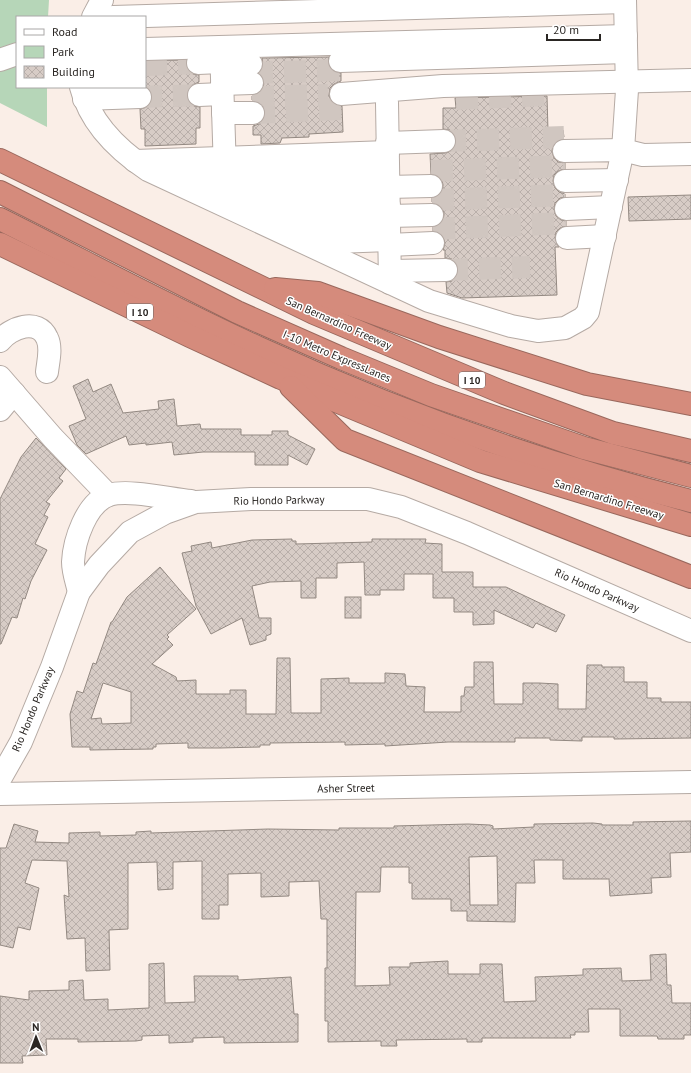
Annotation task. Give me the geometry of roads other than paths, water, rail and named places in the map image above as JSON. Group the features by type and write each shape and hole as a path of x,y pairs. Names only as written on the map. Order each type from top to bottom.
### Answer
{"highway":[{"name":"San Bernardino Freeway","path":"0,160 314,313 504,393 614,433 691,452"},
{"name":"I-10 Metro ExpressLanes","path":"0,192 236,312 431,396 584,448 691,476"},
{"path":"0,219 258,348 349,388 483,440 588,473 691,501"},
{"name":"San Bernardino Freeway","path":"0,244 190,336 281,378 480,461 691,525"},
{"path":"260,288 318,293 439,337 588,384 691,404"},
{"path":"281,378 346,440 691,578"}],"street":[{"path":"101,10 357,0"},
{"path":"101,10 626,43 691,80"},
{"path":"146,29 626,43"},
{"path":"146,36 626,43"},
{"path":"199,95 222,80 626,43"},
{"path":"341,83 626,43"},
{"path":"341,83 443,86 626,43"},
{"path":"547,95 626,43"},
{"path":"83,93 112,142 204,184 261,223 297,240 390,277 429,301 512,326 538,331 561,329 576,322 588,312 615,186 626,43"},
{"path":"146,49 222,80 252,86 222,80 198,63"},
{"path":"0,60 16,54"},
{"path":"204,184 222,80"},
{"path":"341,83 387,103 456,99"},
{"path":"83,93 140,97"},
{"path":"387,103 390,277"},
{"path":"565,188 615,186 643,155 691,154"},
{"path":"204,184 389,196 433,193"},
{"path":"204,184 389,196 433,193"},
{"path":"565,188 615,186"},
{"path":"565,188 615,186"},
{"path":"565,188 615,186"},
{"path":"261,223 389,196 433,193"},
{"path":"297,240 389,196 433,193"},
{"path":"390,277 446,270"},
{"path":"0,341 5,334 15,328 28,326 42,330 48,338 49,350 47,372"},
{"path":"0,410 7,385"},
{"path":"7,385 53,438 108,495"},
{"path":"79,592 73,563 79,529 91,508 108,495 129,493 196,502"},
{"name":"Rio Hondo Parkway","path":"0,779 21,742 52,667 79,592 99,565 130,532 165,513 196,502 250,499 368,499 401,507 467,533 691,631"},
{"name":"Asher Street","path":"0,794 691,782"}],"tunnel":[{"path":"146,65 198,63"},
{"path":"251,73 340,70"},
{"path":"140,97 199,95"},
{"path":"252,97 328,95"},
{"path":"456,99 547,95"},
{"path":"253,113 342,109"},
{"path":"444,141 564,137"},
{"path":"431,171 565,166"},
{"path":"432,200 565,195"},
{"path":"433,229 566,223"},
{"path":"446,270 530,267"}]}
